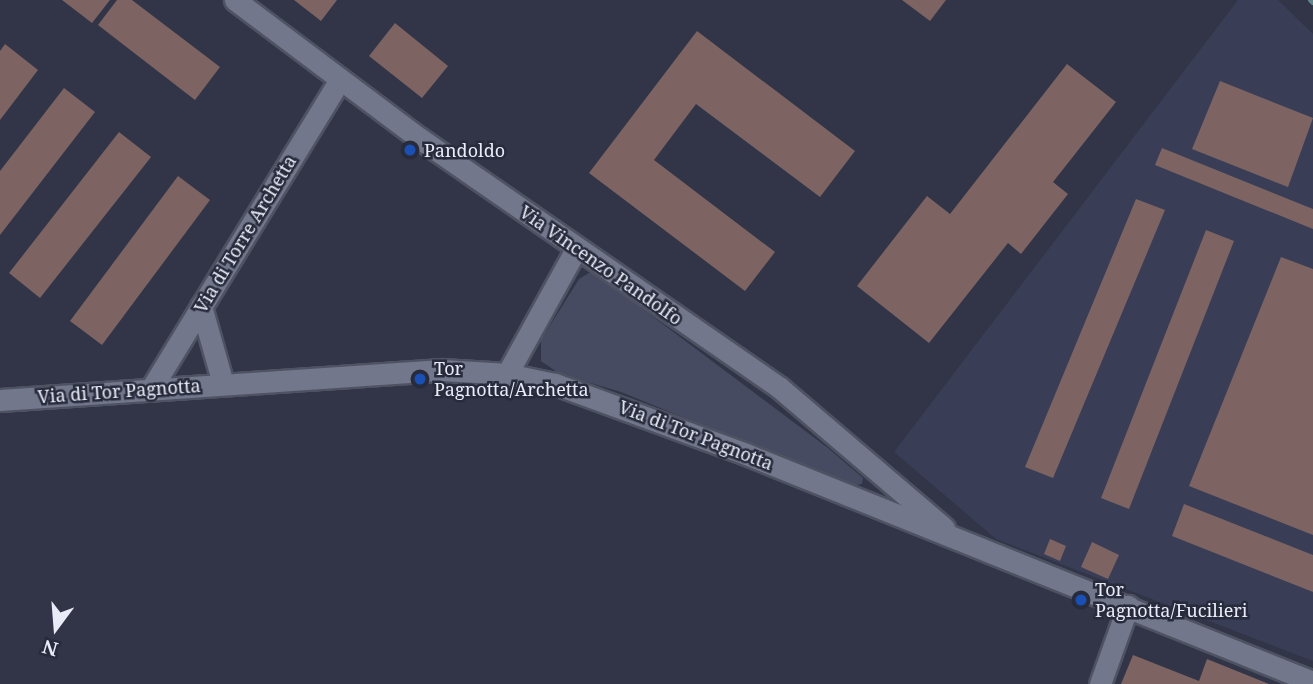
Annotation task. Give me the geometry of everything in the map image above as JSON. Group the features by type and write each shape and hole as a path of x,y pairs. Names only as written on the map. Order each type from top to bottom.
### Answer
{"street":[{"name":"Via Vincenzo Pandolfo","path":"235,0 576,249 780,388 959,541"},
{"name":"Via di Torre Archetta","path":"151,389 340,79"},
{"path":"507,374 576,249"},
{"path":"201,306 223,384"},
{"name":"Via di Tor Pagnotta","path":"0,400 442,370 507,374 620,405 1313,682"},
{"path":"1100,684 1128,606"}],"shaded area":[{"path":"1238,0 1278,0 1313,34 1313,661 996,539 894,452"},
{"path":"592,271 828,448 863,478 862,484 852,486 621,392 560,374 541,361 541,340 579,279"}],"building":[{"path":"62,0 110,0 92,23"},
{"path":"117,0 132,0 220,67 195,100 98,25"},
{"path":"294,0 337,0 321,21"},
{"path":"902,0 946,0 930,21"},
{"path":"395,23 448,66 422,98 369,56"},
{"path":"697,31 855,151 820,197 696,104 654,160 775,252 745,291 589,173"},
{"path":"5,44 38,70 0,120 0,51"},
{"path":"1067,64 1116,102 1053,182 1068,194 1021,254 1008,243 929,343 857,286 927,196 950,214"},
{"path":"1220,81 1313,118 1288,187 1192,149"},
{"path":"64,88 95,112 0,235 0,171"},
{"path":"119,132 151,157 40,298 9,273"},
{"path":"1162,148 1313,209 1313,229 1155,165"},
{"path":"178,176 210,200 102,345 70,321"},
{"path":"1136,199 1165,210 1053,478 1025,467"},
{"path":"1206,230 1234,241 1129,509 1101,498"},
{"path":"1281,257 1313,269 1313,535 1189,486"},
{"path":"1184,504 1313,555 1313,592 1172,536"},
{"path":"1050,539 1066,546 1060,561 1044,554"},
{"path":"1092,542 1119,555 1108,579 1081,567"},
{"path":"1133,655 1199,681 1207,659 1269,684 1121,684"}],"place":[{"name":"Pandoldo","path":"410,150"},
{"name":"Tor Pagnotta/Archetta","path":"420,379"},
{"name":"Tor Pagnotta/Fucilieri","path":"1081,600"}]}
